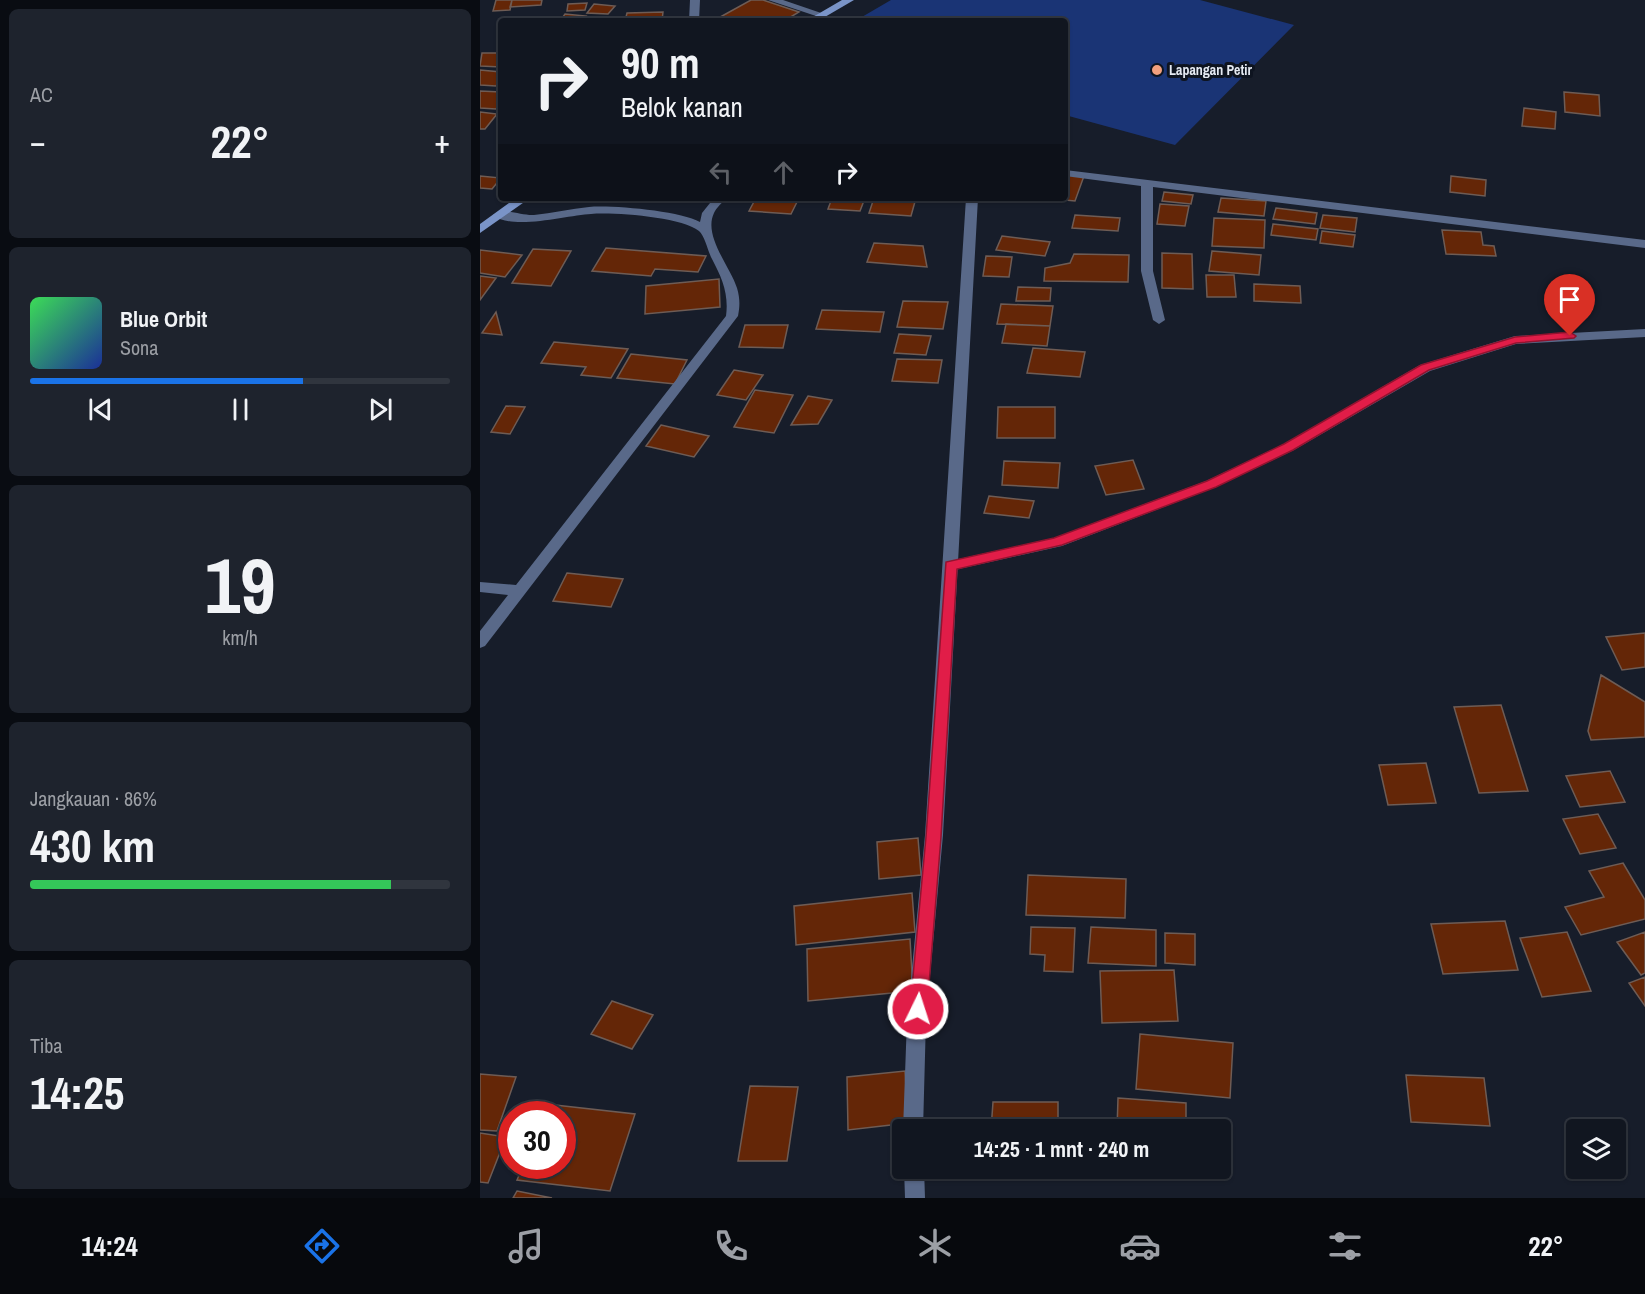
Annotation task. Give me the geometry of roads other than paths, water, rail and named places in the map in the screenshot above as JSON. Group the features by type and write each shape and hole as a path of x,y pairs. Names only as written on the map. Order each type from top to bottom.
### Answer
{"main road":[{"path":"816,18 849,0"},
{"path":"487,221 519,201"}],"street":[{"path":"694,18 695,0"},
{"path":"773,0 822,15"},
{"path":"1068,173 1645,244"},
{"path":"1147,183 1146,271 1159,320"},
{"path":"480,642 732,316 735,306 734,291 706,231 707,214 718,201"},
{"path":"913,1119 921,961 934,837 972,201"},
{"path":"487,221 531,219 592,210 658,215 689,221 706,231"},
{"path":"950,566 1057,542 1211,484 1289,447 1425,368 1515,340 1645,333"},
{"path":"480,587 520,591"},
{"path":"914,1179 915,1198"}],"place":[{"name":"Lapangan Petir","path":"1157,70"}]}
